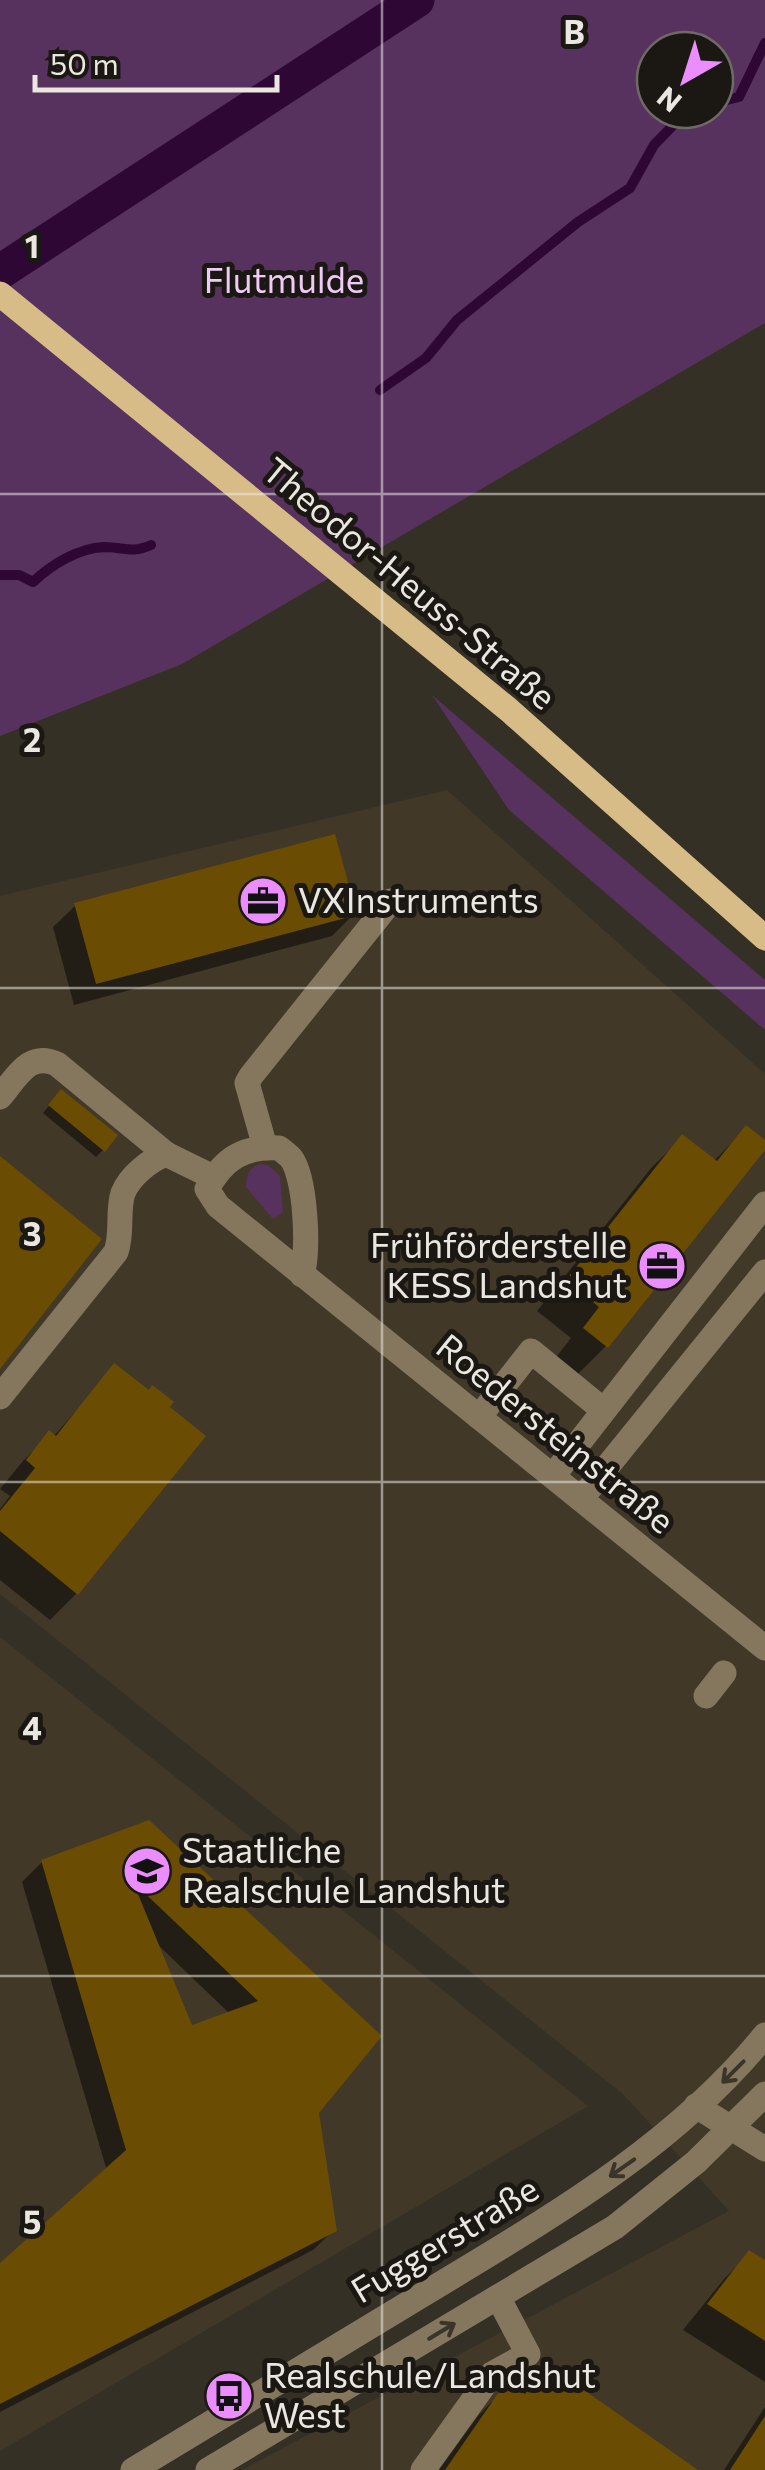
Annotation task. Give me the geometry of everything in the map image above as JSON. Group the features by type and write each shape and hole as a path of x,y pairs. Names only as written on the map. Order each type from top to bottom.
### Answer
{"main road":[{"name":"Theodor-Heuss-Straße","path":"0,294 510,710 765,938"}],"street":[{"path":"265,1147 247,1084 251,1076 391,902"},
{"path":"0,1097 30,1061 44,1058 57,1064 166,1154 214,1177 239,1152 278,1148 292,1159 300,1181 302,1274"},
{"path":"0,1397 116,1252 124,1192 150,1160 166,1154"},
{"name":"Roedersteinstraße","path":"214,1177 207,1189 218,1206 765,1648"},
{"path":"553,1476 765,1204"},
{"path":"581,1500 765,1272"},
{"path":"479,1417 531,1351 602,1409"},
{"path":"706,1696 724,1673"},
{"name":"Fuggerstraße","path":"134,2470 560,2212 665,2138 736,2071 765,2035"},
{"path":"208,2470 236,2463 498,2297 615,2228 696,2162 765,2094"},
{"path":"696,2106 765,2149"},
{"path":"423,2470 492,2374 528,2354 498,2297"},
{"path":"212,2423 236,2463"}],"shaded area":[{"path":"447,790 765,1074 765,2470 242,2470 729,2211 624,2095 0,1594 0,896"},
{"name":"Staatliche Realschule Landshut","path":"0,1637 588,2106 0,2451"}],"green space":[{"name":"Flutmulde","path":"0,0 765,0 765,323 182,664 0,736"},
{"path":"432,695 765,980 765,1030 509,810"},
{"path":"260,1164 268,1165 280,1176 283,1212 273,1219 246,1187 249,1172"}],"building":[{"path":"335,834 357,915 96,984 74,903"},
{"path":"61,1089 118,1135 105,1152 48,1105"},
{"path":"746,1125 765,1140 765,1150 608,1348 583,1328 599,1307 566,1280 682,1134 717,1161"},
{"path":"0,1156 102,1239 0,1369"},
{"path":"114,1363 149,1390 152,1385 164,1394 174,1402 170,1407 206,1436 78,1595 0,1531 0,1511 35,1468 26,1460 49,1430 56,1436"},
{"path":"149,1820 382,2036 319,2113 337,2231 0,2404 0,2263 126,2150 41,1860","holes":["133,1882 258,2001 192,2025"]},
{"path":"749,2250 765,2260 765,2341 707,2304"},
{"path":"547,2364 698,2470 445,2470 503,2386 509,2383 525,2394"},
{"path":"765,2416 765,2470 730,2470"}],"waterway":[{"name":"Flutmulde","path":"0,272 417,0"},
{"path":"735,98 739,97 765,43"},
{"path":"380,390 426,358 457,320 578,222 630,188 654,145 669,130"},
{"path":"0,575 19,575 33,582 84,550 132,550 151,545"}],"place":[{"name":"VXInstruments","path":"263,901"},
{"name":"Frühförderstelle KESS Landshut","path":"662,1266"},
{"name":"Staatliche Realschule Landshut","path":"147,1871"},
{"name":"Realschule/Landshut West","path":"229,2396"}]}
